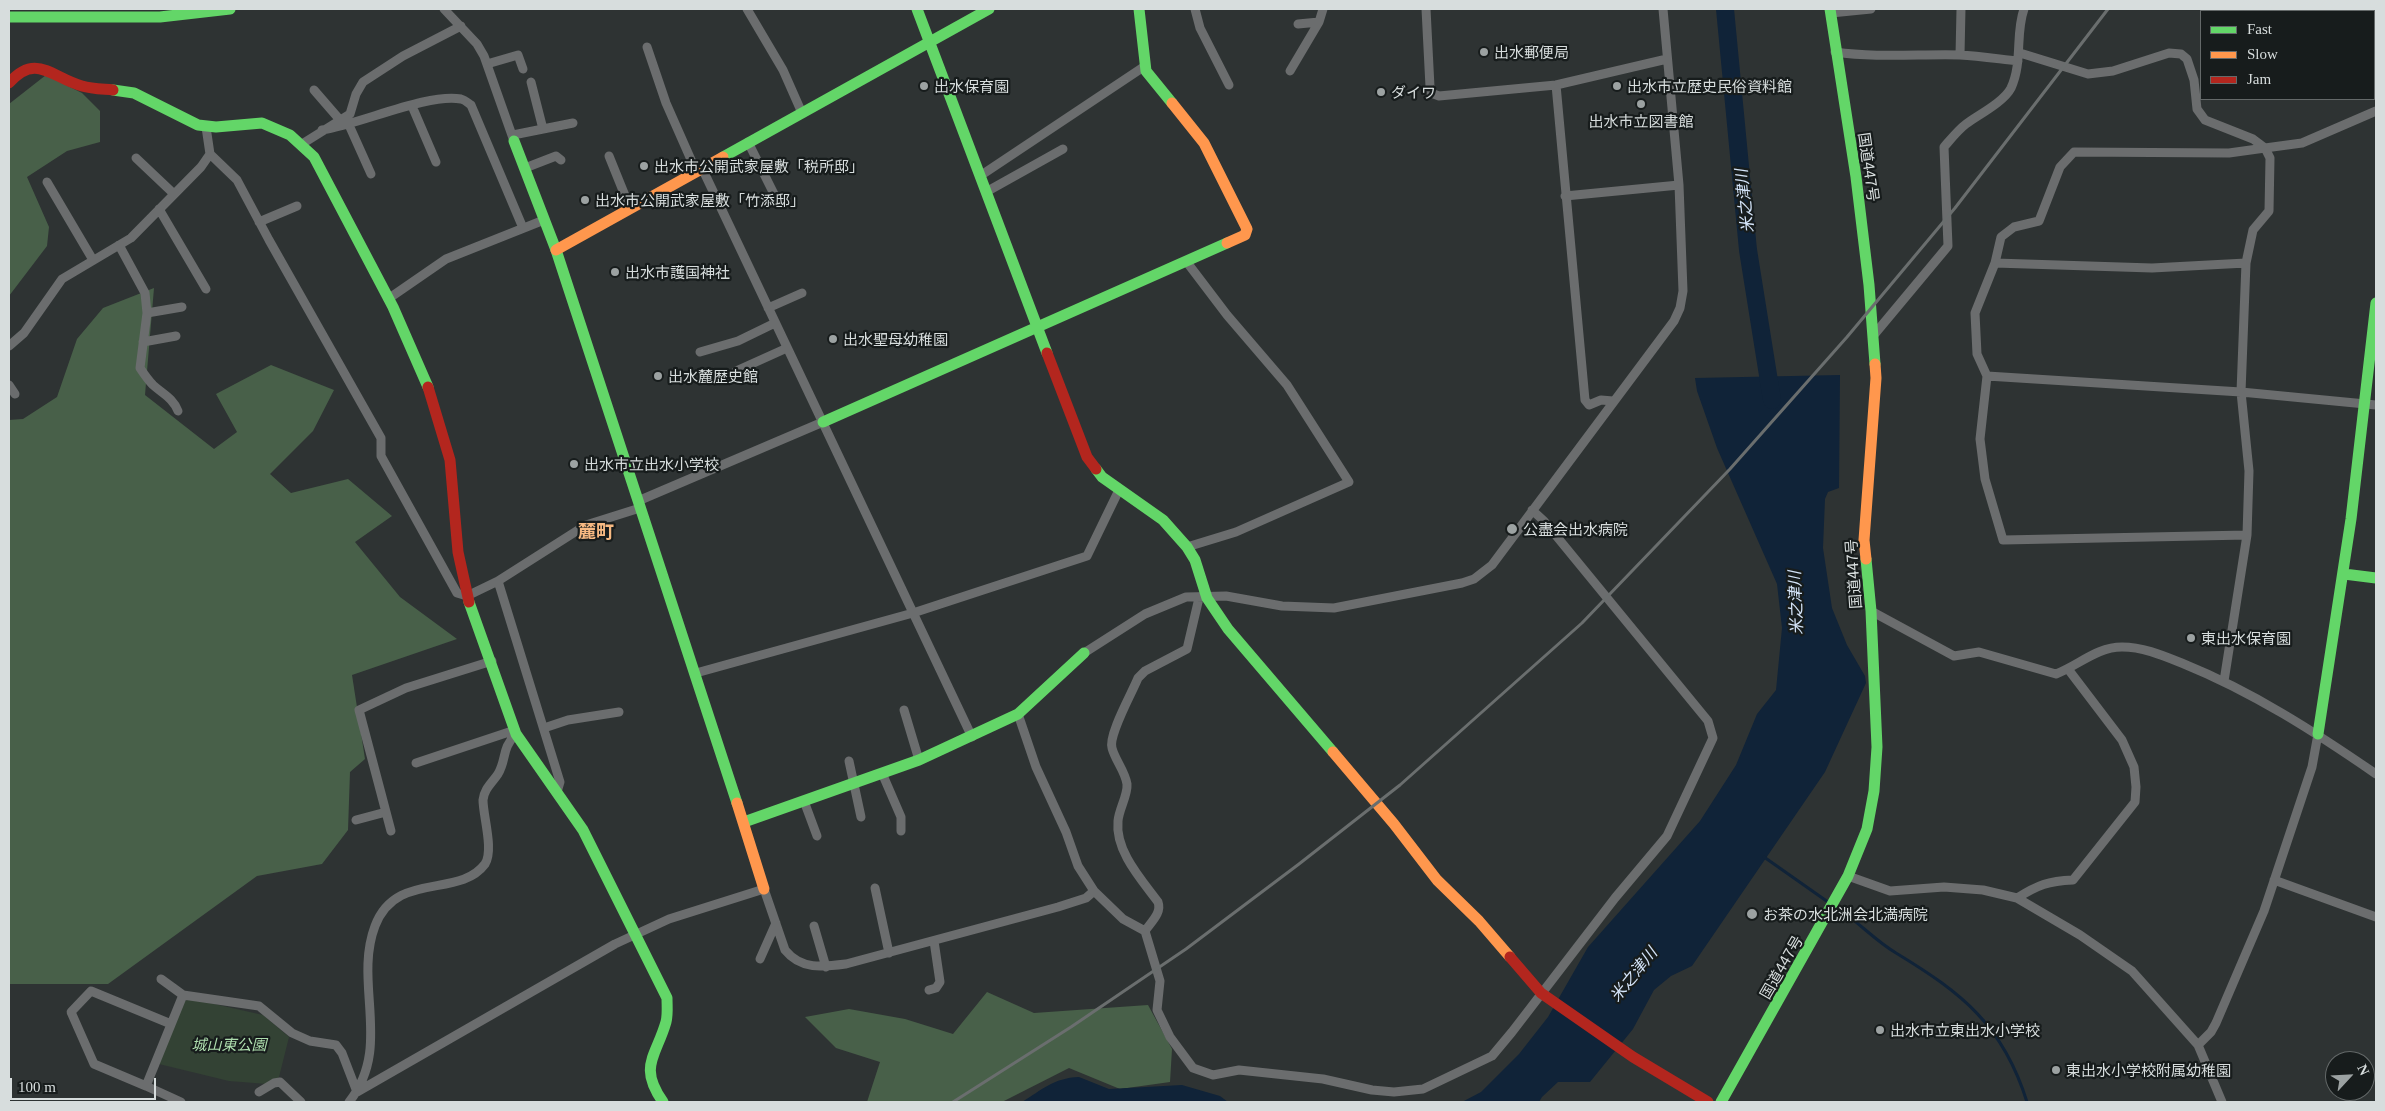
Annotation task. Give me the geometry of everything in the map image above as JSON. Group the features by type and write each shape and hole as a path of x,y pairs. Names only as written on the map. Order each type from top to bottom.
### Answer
{"main road":[{"path":"12,14 160,13 230,9"},
{"path":"917,9 928,43 1087,457 1102,477 1163,520 1187,547 1195,560 1203,598 1394,824 1438,880 1479,921 1541,994 1633,1057 1661,1072 1708,1102"},
{"path":"556,250 989,9"},
{"path":"822,422 1245,235 1248,229 1204,143 1146,71 1138,9"},
{"name":"国道447号","path":"1721,1102 1848,876 1867,829 1874,791 1877,747 1871,611 1864,540 1876,378 1856,178 1835,52 1831,11"},
{"path":"9,84 17,74 27,68 37,67 82,86 134,93 198,125 206,127 262,123 290,135 314,157 388,299 428,387 450,460 458,552 467,596 516,732 583,830 667,998 666,1021 649,1059 652,1080 663,1102"},
{"path":"514,138 556,250 696,674 764,889"},
{"path":"2318,734 2372,404 2376,303"},
{"path":"2344,574 2376,578"},
{"path":"744,822 919,760 972,737 1018,714 1084,653"}],"street":[{"path":"444,9 476,44 487,64 514,138 543,129 573,123"},
{"path":"747,9 782,70 802,113"},
{"path":"1195,9 1200,28 1229,85"},
{"path":"1290,71 1319,22 1323,9"},
{"path":"1426,9 1431,93 1438,96 1556,85 1667,59"},
{"path":"1084,653 1146,614 1186,597 1226,596 1282,606 1334,608 1462,583 1474,579 1492,565 1674,321 1680,308 1683,283 1678,186 1663,9"},
{"path":"1831,11 1870,9"},
{"path":"1960,55 1961,9"},
{"path":"1873,337 1948,246 1944,147 1965,125 1985,112 2010,89 2019,57 2019,23 2024,9"},
{"path":"1298,24 1319,22"},
{"path":"302,144 350,114 356,94 363,82 403,56 461,26"},
{"path":"647,47 666,103 775,322 972,737"},
{"path":"1835,52 1902,57 1960,55 2019,57 2088,74 2113,71 2169,53 2181,54 2187,59 2194,80 2197,109 2205,120 2253,139 2265,148 2270,158 2269,211 2253,230 2246,263 2241,392 2249,471 2247,535 2233,637 2224,681"},
{"path":"487,64 518,55 523,69"},
{"path":"980,176 1145,66"},
{"path":"531,82 543,129"},
{"path":"1556,85 1585,400 1589,405 1602,400 1613,401"},
{"path":"314,90 340,120"},
{"path":"322,130 349,125 433,100 463,99 471,105 523,228"},
{"path":"412,106 436,162"},
{"path":"2247,535 2003,540 1985,478 1980,439 1987,376 1977,354 1975,313 1995,263 2001,237 2014,227 2039,221 2060,167 2074,152 2230,152 2265,148 2302,143 2376,112"},
{"path":"349,125 371,174"},
{"path":"206,127 210,154 238,180 259,222 381,438 381,456 458,593 467,596 498,581 586,525 639,505 822,422"},
{"path":"748,142 775,196"},
{"path":"986,192 1063,149"},
{"path":"9,346 24,332 62,279 131,238 201,167 210,154"},
{"path":"525,168 556,156 560,160"},
{"path":"609,156 630,208"},
{"path":"136,158 174,194"},
{"path":"47,182 93,260"},
{"path":"1565,196 1678,186"},
{"path":"259,222 297,206"},
{"path":"159,209 206,289"},
{"path":"388,299 446,259 544,220"},
{"path":"118,245 145,293 147,313 140,368 152,384 166,394 175,404 178,411"},
{"path":"1186,261 1227,315 1287,386 1349,482 1236,532 1187,547"},
{"path":"1995,263 2152,268 2246,263"},
{"path":"768,308 802,293"},
{"path":"147,313 182,307"},
{"path":"700,352 738,341 775,322"},
{"path":"143,342 176,336"},
{"path":"736,370 787,348"},
{"path":"1987,376 2241,392 2372,404"},
{"path":"9,385 15,394"},
{"path":"696,674 913,613 1087,556 1119,490"},
{"path":"1018,714 1036,767 1066,832 1078,866 1094,891 1123,919 1145,931 1160,981 1156,1010 1164,1027 1193,1068 1213,1075 1240,1070 1323,1078 1372,1090 1394,1092 1423,1089 1492,1056 1667,836 1713,738 1708,721 1544,521 1532,510"},
{"path":"498,581 560,782 557,792"},
{"path":"1145,931 1160,907 1131,866 1121,842 1117,828 1118,818 1127,785 1110,741 1114,728 1138,678 1145,671 1187,649 1203,598"},
{"path":"1871,611 1954,656 1979,652 2056,674 2099,650 2122,647 2151,651 2224,681 2318,734 2376,774"},
{"path":"391,831 359,710 406,688 492,661"},
{"path":"2017,898 2039,884 2054,880 2073,880 2135,802 2134,767 2122,740 2068,669"},
{"path":"904,710 919,760"},
{"path":"544,728 568,720 619,712"},
{"path":"416,763 516,732"},
{"path":"349,1102 357,1092 365,1075 370,1044 372,1021 369,973 374,927 385,908 394,899 414,890 456,881 472,874 485,863 488,853 483,799 486,790 499,773 507,743 516,732"},
{"path":"2198,1045 2211,1032 2216,1023 2244,962 2312,767 2318,734"},
{"path":"849,761 861,817"},
{"path":"882,773 901,816 901,831"},
{"path":"804,801 817,836"},
{"path":"356,820 386,812"},
{"path":"1848,876 1890,891 1944,887 1983,890 2017,898 2080,935 2132,972 2198,1045 2222,1102"},
{"path":"2274,880 2376,917"},
{"path":"875,888 889,953"},
{"path":"357,1092 615,944 670,919 764,889 785,950 791,957 806,965 826,966 846,964 1058,907 1086,898 1094,891"},
{"path":"760,960 776,923"},
{"path":"814,926 826,966"},
{"path":"929,990 936,988 940,982 934,941"},
{"path":"161,979 183,995 259,1006 292,1033 310,1041 336,1045 342,1053 357,1092"},
{"path":"171,1024 91,992 71,1012 94,1064 182,1102"},
{"path":"146,1086 183,995"},
{"path":"258,1092 274,1083 280,1082 301,1102"}],"green space":[{"path":"46,75 82,93 100,111 100,142 67,151 27,177 49,227 47,246 9,296 9,104"},
{"path":"154,288 145,395 214,449 237,432 216,394 271,365 334,390 313,431 270,474 291,493 348,479 392,516 355,542 400,597 457,639 352,675 365,759 350,772 348,830 322,864 257,876 108,984 9,984 9,420 23,419 57,397 77,339 103,308"},
{"path":"987,992 1034,1013 1148,1005 1172,1049 1170,1082 1120,1089 1069,1068 1002,1102 867,1102 880,1062 836,1048 805,1017 849,1009 905,1019 953,1034"},
{"name":"城山東公園","path":"192,999 263,1015 289,1037 279,1077 267,1084 229,1081 159,1064 184,1001"}],"water":[{"path":"1840,375 1839,488 1828,492 1825,499 1823,548 1832,608 1847,645 1865,676 1866,683 1825,772 1692,966 1671,976 1654,990 1633,1029 1590,1082 1558,1082 1539,1102 1462,1102 1481,1092 1519,1054 1548,1017 1588,947 1700,821 1736,765 1757,714 1776,690 1782,628 1777,584 1717,448 1697,391 1695,378"},
{"path":"1079,1077 1109,1089 1182,1085 1220,1096 1228,1102 1022,1102 1055,1082"}],"waterway":[{"name":"米之津川","path":"1725,9 1748,250 1772,400"},
{"path":"1764,857 1828,902"},
{"path":"1835,907 1888,948 1941,982 1977,1014 2006,1052 2027,1102"}],"railway":[{"path":"953,1102 1071,1027 1186,949 1299,864 1400,785 1582,623 1730,469 1847,337 1955,208 2108,9"}],"traffic: fast":[{"path":"9,17 160,17 230,9"},
{"path":"917,9 1047,353"},
{"path":"723,157 989,9"},
{"path":"1139,9 1146,71 1172,103"},
{"path":"1830,9 1856,177 1869,285 1875,364"},
{"path":"113,90 134,93 198,125 216,127 262,123 290,135 314,157 393,307 428,387"},
{"path":"514,141 556,250 737,803"},
{"path":"823,422 1227,243"},
{"path":"2318,734 2351,519 2376,303"},
{"path":"1096,469 1102,477 1163,520 1187,547 1195,560 1207,598 1228,629 1333,752"},
{"path":"1721,1102 1848,876 1867,829 1874,791 1877,747 1871,611 1866,559"},
{"path":"2344,574 2376,578"},
{"path":"469,602 516,734 583,830 667,998 666,1022 654,1053 650,1070 656,1090 663,1102"},
{"path":"744,822 919,760 1018,714 1084,653"}],"traffic: slow":[{"path":"1172,103 1204,143 1247,229 1245,235 1227,243"},
{"path":"556,250 723,157"},
{"path":"1866,559 1864,540 1876,378 1875,364"},
{"path":"1333,752 1394,824 1437,880 1479,921 1510,957"},
{"path":"737,803 764,889"}],"traffic: jam":[{"path":"9,83 19,74 28,69 36,68 82,86 113,90"},
{"path":"1047,353 1087,457 1096,469"},
{"path":"428,387 450,460 458,552 469,602"},
{"path":"1510,957 1541,993 1633,1057 1708,1102"}],"place":[{"name":"出水郵便局","path":"1484,52"},
{"name":"出水保育園","path":"924,86"},
{"name":"出水市立歴史民俗資料館","path":"1617,86"},
{"name":"ダイワ","path":"1381,92"},
{"name":"出水市立図書館","path":"1641,104"},
{"name":"出水市公開武家屋敷「税所邸」","path":"644,166"},
{"name":"出水市公開武家屋敷「竹添邸」","path":"585,200"},
{"name":"出水市護国神社","path":"615,272"},
{"name":"出水聖母幼稚園","path":"833,339"},
{"name":"出水麓歴史館","path":"658,376"},
{"name":"出水市立出水小学校","path":"574,464"},
{"name":"公盡会出水病院","path":"1512,529"},
{"name":"東出水保育園","path":"2191,638"},
{"name":"お茶の水北洲会北満病院","path":"1752,914"},
{"name":"出水市立東出水小学校","path":"1880,1030"},
{"name":"東出水小学校附属幼稚園","path":"2056,1070"}],"district":[{"name":"麓町","path":"596,531"}]}
